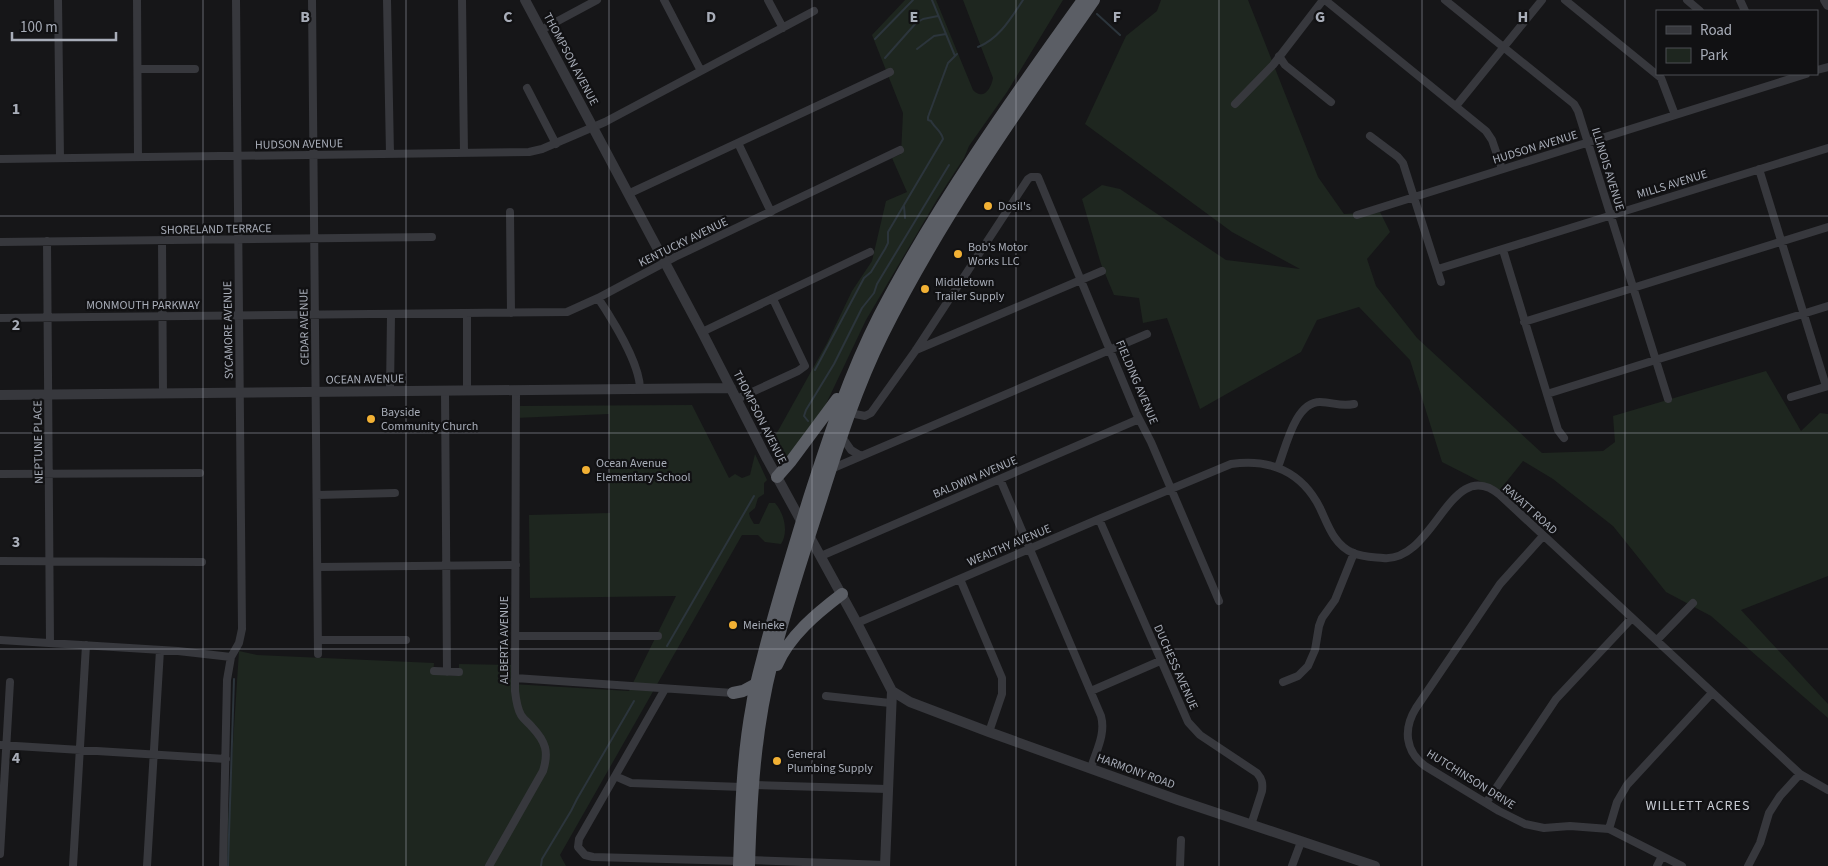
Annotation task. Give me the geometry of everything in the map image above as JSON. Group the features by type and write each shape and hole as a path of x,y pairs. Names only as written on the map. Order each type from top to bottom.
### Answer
{"highway":[{"path":"747,786 761,687 778,598 826,443 848,382 909,261 980,148 1083,0"},
{"path":"744,863 751,707 771,664 831,469 860,385 880,340 950,214 983,162 1094,0"},
{"path":"776,476 791,461 848,382"},
{"path":"734,693 761,687 790,643 826,606 842,594"},
{"path":"734,693 746,700 751,707"}],"street":[{"path":"58,0 60,158"},
{"path":"137,0 138,157"},
{"name":"SYCAMORE AVENUE","path":"223,866 227,680 231,657 239,643 242,629 236,0"},
{"name":"CEDAR AVENUE","path":"312,0 318,654"},
{"path":"387,0 390,154"},
{"path":"462,0 464,153"},
{"name":"THOMPSON AVENUE","path":"525,0 702,332 776,476 842,594 892,691"},
{"path":"541,30 597,0"},
{"path":"664,0 701,71"},
{"path":"768,0 783,28"},
{"path":"1235,104 1279,56 1324,0 1456,106 1489,135 1502,168"},
{"name":"ILLINOIS AVENUE","path":"1445,0 1574,104 1578,111 1668,399"},
{"path":"1456,106 1542,0"},
{"path":"1565,0 1656,74"},
{"path":"1686,0 1699,10"},
{"path":"1825,0 1828,5"},
{"name":"HUDSON AVENUE","path":"0,159 528,152 556,144 593,127 814,11"},
{"path":"1279,56 1285,65 1331,102"},
{"path":"138,69 195,69"},
{"path":"628,194 890,72"},
{"path":"1657,75 1661,78 1675,115"},
{"name":"HUDSON AVENUE","path":"1357,215 1803,75"},
{"path":"527,88 556,144"},
{"path":"1370,136 1403,163 1441,282"},
{"path":"738,143 771,212"},
{"name":"MILLS AVENUE","path":"1438,270 1828,148"},
{"name":"KENTUCKY AVENUE","path":"467,313 567,312 598,298 665,262 900,150"},
{"path":"1759,169 1827,386 1791,397"},
{"name":"FIELDING AVENUE","path":"916,350 1028,179 1038,177 1139,420 1171,488 1219,601"},
{"path":"510,212 511,313"},
{"path":"1524,322 1828,227"},
{"name":"SHORELAND TERRACE","path":"0,242 432,237"},
{"name":"NEPTUNE PLACE","path":"47,241 50,643"},
{"path":"162,241 163,394"},
{"path":"1503,250 1558,430 1564,438"},
{"path":"702,332 870,252"},
{"path":"850,414 865,416 871,413 916,350 1102,271"},
{"path":"598,298 606,309 639,372 640,389"},
{"path":"737,399 805,366 773,299"},
{"path":"1547,394 1828,306"},
{"path":"467,313 467,390"},
{"name":"MONMOUTH PARKWAY","path":"0,318 467,313"},
{"path":"390,314 390,391"},
{"path":"831,469 1147,334"},
{"name":"OCEAN AVENUE","path":"0,395 731,388"},
{"name":"ALBERTA AVENUE","path":"489,866 543,771 547,758 542,740 522,717 517,707 515,678 516,390"},
{"path":"445,391 447,672"},
{"path":"1171,488 1231,464 1249,462 1278,466 1297,418 1308,405 1320,402 1340,406 1354,404"},
{"name":"BALDWIN AVENUE","path":"821,556 1139,420"},
{"path":"842,436 851,450 861,456"},
{"name":"RAVATT ROAD","path":"1278,466 1306,488 1319,505 1333,536 1339,543 1354,553 1387,558 1408,552 1419,543 1455,496 1466,489 1473,487 1488,488 1495,491 1800,774 1828,790"},
{"path":"0,474 200,473"},
{"path":"1000,479 1102,716 1103,728 1091,768"},
{"name":"WEALTHY AVENUE","path":"857,623 1171,488"},
{"path":"317,495 395,494"},
{"name":"DUCHESS AVENUE","path":"1099,518 1185,717 1200,735 1261,777 1262,791 1251,825"},
{"name":"HUTCHINSON DRIVE","path":"1543,536 1500,584 1416,708 1408,724 1408,743 1420,763 1516,820 1535,826 1609,829 1682,866"},
{"path":"1283,682 1298,676 1308,666 1315,650 1317,633 1322,618 1335,600 1354,553"},
{"path":"0,561 202,562"},
{"path":"318,568 516,565"},
{"path":"960,579 1002,678 1002,694 989,732"},
{"path":"1657,640 1693,603"},
{"path":"1486,803 1556,699 1632,618"},
{"path":"516,636 658,636"},
{"path":"0,640 160,650 231,657"},
{"path":"318,640 406,640"},
{"path":"73,866 86,645"},
{"path":"147,866 160,650"},
{"path":"1091,691 1160,661"},
{"path":"434,671 459,672"},
{"path":"515,678 734,693"},
{"path":"0,854 3,745 10,682"},
{"path":"665,689 579,839 578,848 582,853 593,857 744,863 885,865 890,703 892,691"},
{"name":"HARMONY ROAD","path":"892,691 910,702 989,732 1251,825 1375,866"},
{"path":"1609,829 1617,802 1627,786 1712,693"},
{"path":"826,696 890,703"},
{"path":"3,745 226,759"},
{"path":"1748,866 1760,843 1769,813 1780,796 1800,774"},
{"path":"616,776 630,783 887,789"},
{"path":"1180,866 1181,840"},
{"path":"1292,866 1301,842"},
{"path":"1657,866 1662,856"}],"green space":[{"path":"905,0 936,0 973,90 983,94 988,90 993,78 963,0 1063,0 1007,92 969,146 964,158 938,198 866,320 825,406 786,459 781,460 769,447 827,343 852,291 872,261 886,201 907,192 892,158 901,154 903,113 872,35"},
{"path":"1161,0 1248,0 1318,177 1344,214 1380,212 1390,232 1367,259 1376,286 1417,338 1542,453 1603,451 1615,442 1613,416 1766,371 1801,431 1820,413 1828,414 1828,576 1741,610 1828,704 1828,718 1711,616 1666,592 1613,526 1553,479 1523,461 1499,491 1442,462 1410,360 1359,307 1317,320 1301,352 1200,409 1167,318 1143,323 1139,298 1114,295 1101,264 1082,199 1102,185 1120,189 1226,260 1300,269 1232,232 1085,124 1126,36 1157,11"},
{"path":"692,405 729,478 735,474 742,478 750,475 755,454 767,480 764,483 764,494 758,498 755,508 749,513 750,517 754,524 759,524 769,503 775,503 781,512 785,534 781,544 765,542 758,535 742,535 560,855 566,866 225,866 239,651 257,655 434,663 433,674 459,676 459,664 511,665 512,684 629,691 676,596 530,598 529,515 610,513 609,414 515,418 515,406"}],"waterway":[{"path":"875,39 913,0"},
{"path":"932,0 955,56"},
{"path":"978,47 998,33 1009,21 1023,0"},
{"path":"1097,14 1120,35"},
{"path":"885,58 916,23 923,19 938,16"},
{"path":"917,49 934,36 946,34"},
{"path":"815,370 864,278 871,272 885,249 888,243 888,232 943,139 940,132 928,120 928,117 948,63 957,54"},
{"path":"808,421 804,416 806,410 834,364 862,308 874,293 877,284 949,165"},
{"path":"904,206 905,218"},
{"path":"667,646 754,496"},
{"path":"228,866 234,679"},
{"path":"541,866 542,859 634,701"}],"place":[{"name":"Dosil's","path":"988,206"},
{"name":"Bob's Motor Works LLC","path":"958,254"},
{"name":"Middletown Trailer Supply","path":"925,289"},
{"name":"Bayside Community Church","path":"371,419"},
{"name":"Ocean Avenue Elementary School","path":"586,470"},
{"name":"Meineke","path":"733,625"},
{"name":"General Plumbing Supply","path":"777,761"}],"district":[{"name":"WILLETT ACRES","path":"1698,805"}]}
